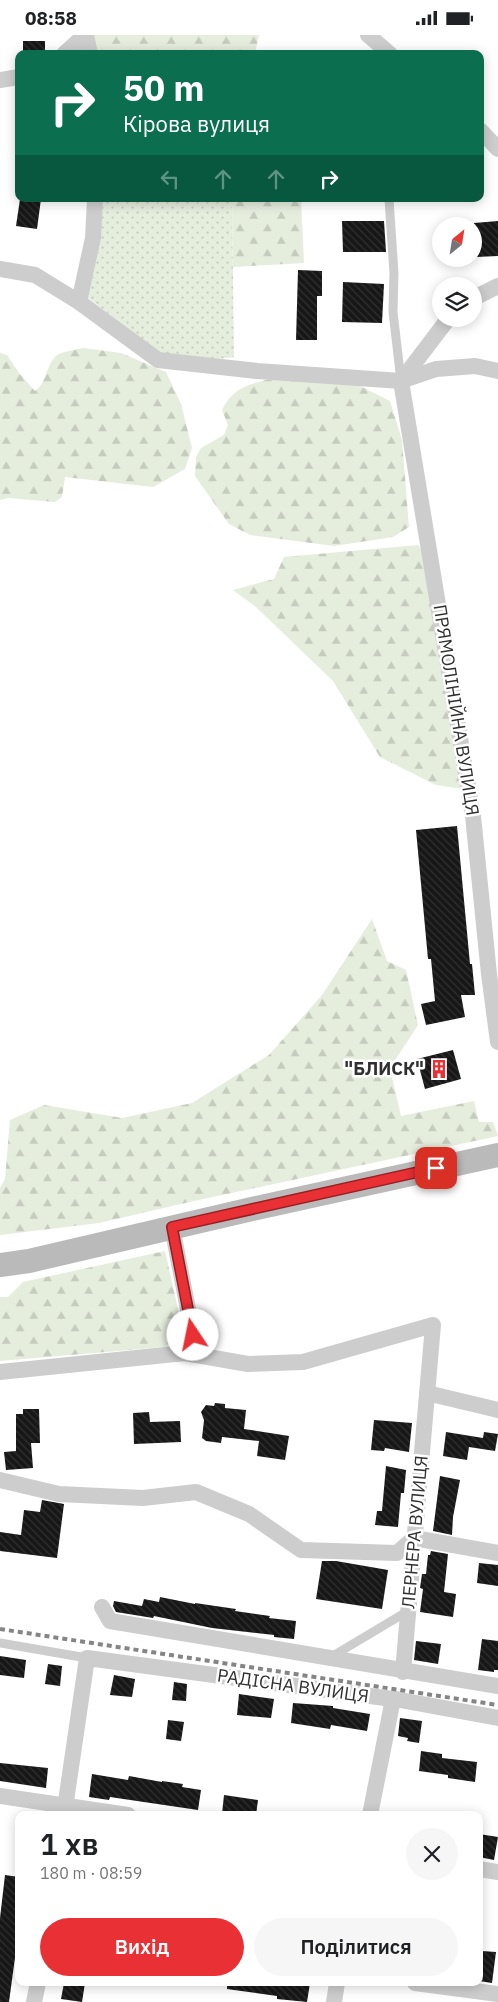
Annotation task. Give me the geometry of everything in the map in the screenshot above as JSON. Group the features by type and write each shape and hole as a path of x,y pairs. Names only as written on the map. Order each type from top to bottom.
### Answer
{"main road":[{"path":"0,1265 29,1261 172,1227 498,1155"}],"street":[{"path":"69,50 86,35 89,50"},
{"path":"368,35 385,50"},
{"path":"0,80 15,78"},
{"path":"484,134 498,149"},
{"path":"80,302 93,239 94,202"},
{"path":"0,269 35,275 80,302 158,360 257,371 401,381 436,369 475,366 498,371"},
{"path":"482,294 498,286"},
{"path":"401,381 442,327"},
{"name":"ПРЯМОЛІНІЙНА ВУЛИЦЯ","path":"401,381 473,815 493,973 498,1042"},
{"path":"0,1372 185,1353 193,1335 172,1227"},
{"name":"ЛЕРНЕРА ВУЛИЦЯ","path":"185,1353 248,1364 303,1362 433,1325 403,1672"},
{"path":"427,1393 498,1410"},
{"path":"0,1480 59,1494 143,1498 196,1492 249,1514 301,1550 397,1553 414,1538 498,1553"},
{"name":"РАДІСНА ВУЛИЦЯ","path":"102,1607 110,1621 498,1687"},
{"path":"65,1810 88,1658"},
{"name":"РАДІСНА ВУЛИЦЯ","path":"88,1658 397,1699 498,1718"},
{"path":"371,1811 397,1699"},
{"path":"0,1796 78,1811"},
{"path":"483,1870 498,1872"},
{"path":"34,2002 37,1986"},
{"path":"334,2002 337,1986"},
{"path":"438,1986 498,1994"}],"lane":[{"path":"389,202 394,273 393,312 401,381"},
{"path":"328,1659 408,1611"},
{"path":"0,1643 88,1658"}],"green space":[{"path":"93,35 259,35 256,50 96,50"},
{"path":"100,202 232,202 234,357 218,359 161,353 88,298 101,239"},
{"path":"232,202 301,202 304,263 233,267"},
{"path":"83,348 121,353 166,372 181,404 192,448 185,469 153,487 65,477 62,497 55,502 8,498 0,500 0,353 7,355 19,373 35,391 42,383 55,357 62,353"},
{"path":"275,378 346,379 390,401 402,440 409,527 393,537 334,546 250,535 229,524 195,476 196,457 201,448 224,435 228,425 222,410 237,391 250,384"},
{"path":"418,545 425,555 464,789 436,785 380,757 333,681 256,607 233,590 274,579 284,557"},
{"path":"372,919 387,961 406,970 418,1025 390,1068 401,1116 474,1101 479,1122 493,1122 498,1136 99,1223 0,1235 0,1188 5,1179 10,1120 44,1105 122,1118 192,1103 269,1055 322,995"},
{"path":"165,1251 184,1336 165,1347 0,1361 0,1297 8,1297 23,1282"}],"building":[{"path":"23,41 45,41 45,50 23,50"},
{"path":"20,202 41,202 37,229 16,226"},
{"path":"342,221 384,221 386,252 343,252"},
{"path":"498,221 498,256 482,257 482,222"},
{"path":"298,270 322,271 322,296 317,296 317,340 296,340"},
{"path":"343,282 384,284 382,323 342,322"},
{"path":"457,826 470,964 472,964 475,995 461,995 465,1017 426,1025 421,1004 435,1001 431,959 428,959 416,830"},
{"name":"\"БЛИСК\"","path":"453,1050 461,1079 425,1089 417,1059"},
{"path":"215,1403 225,1404 225,1408 246,1410 244,1429 289,1436 285,1460 257,1456 259,1441 222,1437 221,1443 206,1441 202,1438 204,1420 201,1412 206,1405 214,1406"},
{"path":"23,1409 39,1409 40,1443 31,1443 33,1468 6,1470 4,1452 16,1451 16,1414 23,1414"},
{"path":"149,1412 150,1422 180,1421 181,1442 134,1444 133,1413"},
{"path":"374,1420 412,1423 409,1452 385,1448 384,1451 371,1450"},
{"path":"446,1432 483,1438 484,1432 498,1434 495,1451 469,1447 467,1460 443,1456"},
{"path":"386,1466 406,1470 404,1493 401,1493 398,1527 375,1525 377,1511 382,1511"},
{"path":"440,1476 460,1480 453,1517 452,1535 433,1531"},
{"path":"42,1500 64,1504 57,1558 0,1551 0,1532 21,1535 24,1510 40,1512"},
{"path":"431,1551 448,1554 444,1592 456,1594 453,1617 420,1612 423,1589 420,1588 422,1574 426,1574 428,1555 430,1555"},
{"path":"322,1561 336,1561 388,1570 382,1609 316,1599"},
{"path":"479,1563 498,1565 498,1586 477,1583"},
{"path":"160,1597 236,1609 235,1611 270,1616 269,1618 296,1621 294,1639 212,1628 154,1616 153,1618 116,1612 113,1606 114,1601 142,1606 144,1599 159,1602"},
{"path":"482,1639 498,1641 498,1670 494,1670 494,1672 478,1670"},
{"path":"416,1641 441,1644 438,1664 414,1660"},
{"path":"0,1656 26,1660 24,1678 0,1675"},
{"path":"48,1664 62,1666 60,1686 45,1684"},
{"path":"114,1675 135,1679 132,1697 110,1695"},
{"path":"174,1682 187,1684 186,1701 172,1700"},
{"path":"239,1694 274,1699 271,1718 237,1715"},
{"path":"293,1703 333,1706 333,1708 370,1714 367,1731 331,1725 330,1729 291,1723"},
{"path":"400,1718 422,1721 419,1743 407,1741 408,1738 398,1736"},
{"path":"168,1720 184,1722 181,1741 166,1739"},
{"path":"421,1751 442,1754 442,1758 477,1762 475,1782 448,1778 448,1775 419,1771"},
{"path":"0,1763 48,1768 46,1788 0,1781"},
{"path":"92,1774 128,1780 129,1776 183,1784 182,1787 201,1790 198,1810 110,1797 109,1800 89,1797"},
{"path":"224,1795 258,1800 257,1811 222,1811"},
{"path":"483,1835 498,1837 494,1860 483,1858"},
{"path":"5,1875 15,1876 15,1958 9,2002 0,2002 0,1918"},
{"path":"483,1951 496,1952 492,1983 483,1982"},
{"path":"63,1986 85,1986 82,2002 61,1999"},
{"path":"227,1986 310,1986 307,2002 277,1999 277,1996 227,1989"}],"railway":[{"path":"0,1629 498,1705"}],"place":[{"name":"\"БЛИСК\"","path":"439,1069"}],"route":[{"path":"193,1335 172,1227 436,1168"}]}
